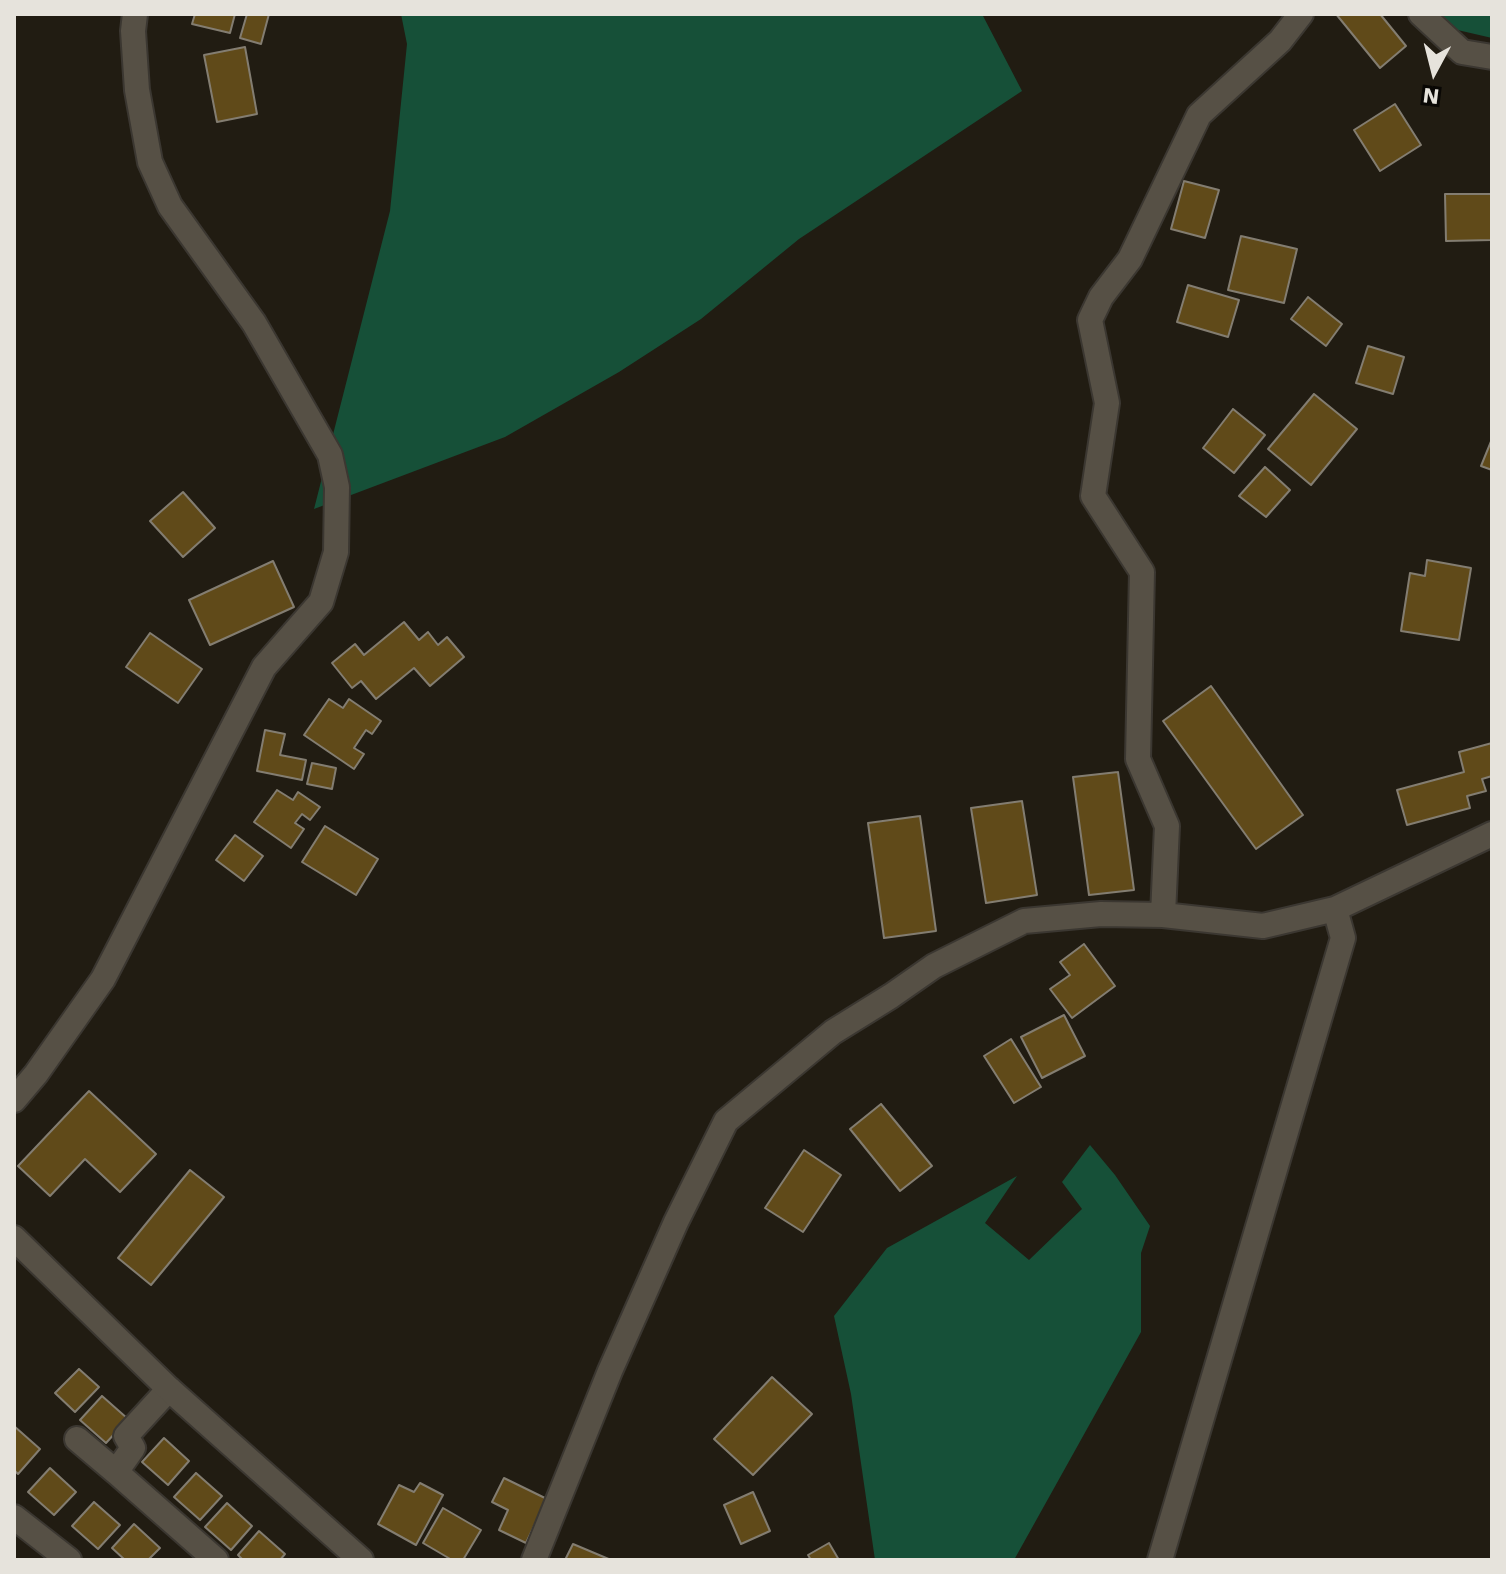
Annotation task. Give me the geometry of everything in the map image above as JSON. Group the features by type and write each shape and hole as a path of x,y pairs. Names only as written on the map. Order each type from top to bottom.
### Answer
{"street":[{"path":"14,1100 103,979 264,667 321,602 336,552 337,487 330,455 254,323 170,206 150,162 137,90 133,31 135,14"},
{"path":"1163,915 1167,826 1138,759 1142,572 1093,496 1107,403 1090,320 1101,297 1130,259 1199,115 1280,41 1301,14"},
{"path":"1421,14 1462,52 1492,57"},
{"path":"534,1560 610,1371 676,1222 726,1121 833,1032 934,966 1024,921 1101,914 1163,915 1263,926 1335,909 1492,834"},
{"path":"1160,1560 1343,938 1335,909"},
{"path":"14,1238 169,1389 360,1559"},
{"path":"116,1472 133,1448 126,1436 169,1389"},
{"path":"77,1439 216,1560"},
{"path":"14,1517 69,1560"}],"green space":[{"path":"401,14 982,14 1022,91 799,239 701,319 619,372 505,437 314,509 390,211 407,44"},
{"path":"1432,14 1492,14 1492,38 1449,28"},
{"path":"1090,1145 1150,1226 1141,1253 1141,1332 1014,1560 875,1560 851,1394 834,1316 887,1248 1017,1176 985,1223 1029,1260 1082,1209 1062,1182"}],"building":[{"path":"195,14 235,14 230,33 192,24"},
{"path":"247,14 269,14 261,44 240,38"},
{"path":"1336,14 1380,14 1406,46 1380,68"},
{"path":"245,47 257,114 217,122 204,55"},
{"path":"1395,104 1421,145 1380,171 1354,130"},
{"path":"1184,181 1219,190 1205,238 1171,229"},
{"path":"1445,194 1492,194 1492,240 1446,241"},
{"path":"1241,236 1297,249 1284,303 1228,290"},
{"path":"1188,285 1239,300 1228,337 1177,322"},
{"path":"1308,297 1342,324 1326,346 1291,319"},
{"path":"1368,346 1404,357 1393,394 1356,383"},
{"path":"1314,394 1357,429 1311,485 1268,449"},
{"path":"1233,409 1265,435 1234,473 1203,448"},
{"path":"1492,439 1492,470 1481,466"},
{"path":"1265,467 1290,490 1266,517 1239,496"},
{"path":"183,492 215,528 183,557 150,521"},
{"path":"1427,560 1471,568 1459,640 1401,631 1410,573 1425,576"},
{"path":"273,561 294,607 210,645 189,600"},
{"path":"404,622 419,640 428,632 438,645 447,637 464,657 430,686 414,668 376,699 361,681 352,688 332,663 355,644 364,655"},
{"path":"150,633 202,669 178,703 126,667"},
{"path":"1211,686 1303,815 1256,849 1163,721"},
{"path":"329,699 343,708 349,699 381,721 372,734 366,730 354,748 364,754 354,769 304,735"},
{"path":"265,730 285,734 280,755 306,760 302,780 257,771"},
{"path":"1492,743 1492,776 1482,779 1486,791 1467,796 1470,808 1407,825 1397,790 1464,772 1459,752"},
{"path":"312,763 336,768 332,789 307,784"},
{"path":"1118,772 1134,890 1089,895 1073,777"},
{"path":"277,790 293,800 298,792 320,807 310,820 302,814 295,823 304,829 291,848 254,822"},
{"path":"1022,801 1037,895 986,903 971,808"},
{"path":"920,816 936,931 884,938 868,823"},
{"path":"325,826 378,859 356,895 302,862"},
{"path":"235,835 263,856 244,881 216,860"},
{"path":"1084,944 1115,986 1072,1018 1050,989 1070,975 1060,962"},
{"path":"1064,1015 1085,1056 1042,1078 1021,1037"},
{"path":"1011,1039 1041,1087 1014,1103 984,1056"},
{"path":"89,1091 156,1154 120,1192 85,1159 50,1196 18,1166"},
{"path":"881,1104 932,1166 900,1191 850,1129"},
{"path":"804,1150 841,1175 803,1232 765,1208"},
{"path":"190,1170 224,1197 151,1285 118,1258"},
{"path":"79,1369 99,1387 75,1412 55,1393"},
{"path":"772,1377 812,1414 753,1475 714,1439"},
{"path":"102,1396 128,1419 106,1443 80,1420"},
{"path":"14,1426 40,1449 18,1474 14,1470"},
{"path":"164,1438 189,1461 168,1485 142,1462"},
{"path":"50,1468 76,1492 54,1515 28,1492"},
{"path":"196,1473 222,1496 200,1520 174,1497"},
{"path":"504,1478 547,1499 526,1543 499,1530 508,1510 492,1502"},
{"path":"420,1483 443,1495 416,1545 378,1524 399,1485 414,1492"},
{"path":"753,1492 770,1531 741,1544 724,1505"},
{"path":"94,1502 120,1525 98,1549 72,1526"},
{"path":"227,1503 252,1526 231,1550 205,1527"},
{"path":"443,1508 481,1530 463,1560 452,1560 423,1543"},
{"path":"134,1524 160,1548 148,1560 125,1560 112,1548"},
{"path":"259,1531 285,1554 280,1560 243,1560 238,1555"},
{"path":"829,1543 839,1560 811,1560 808,1555"},
{"path":"573,1544 611,1560 565,1560"}]}
